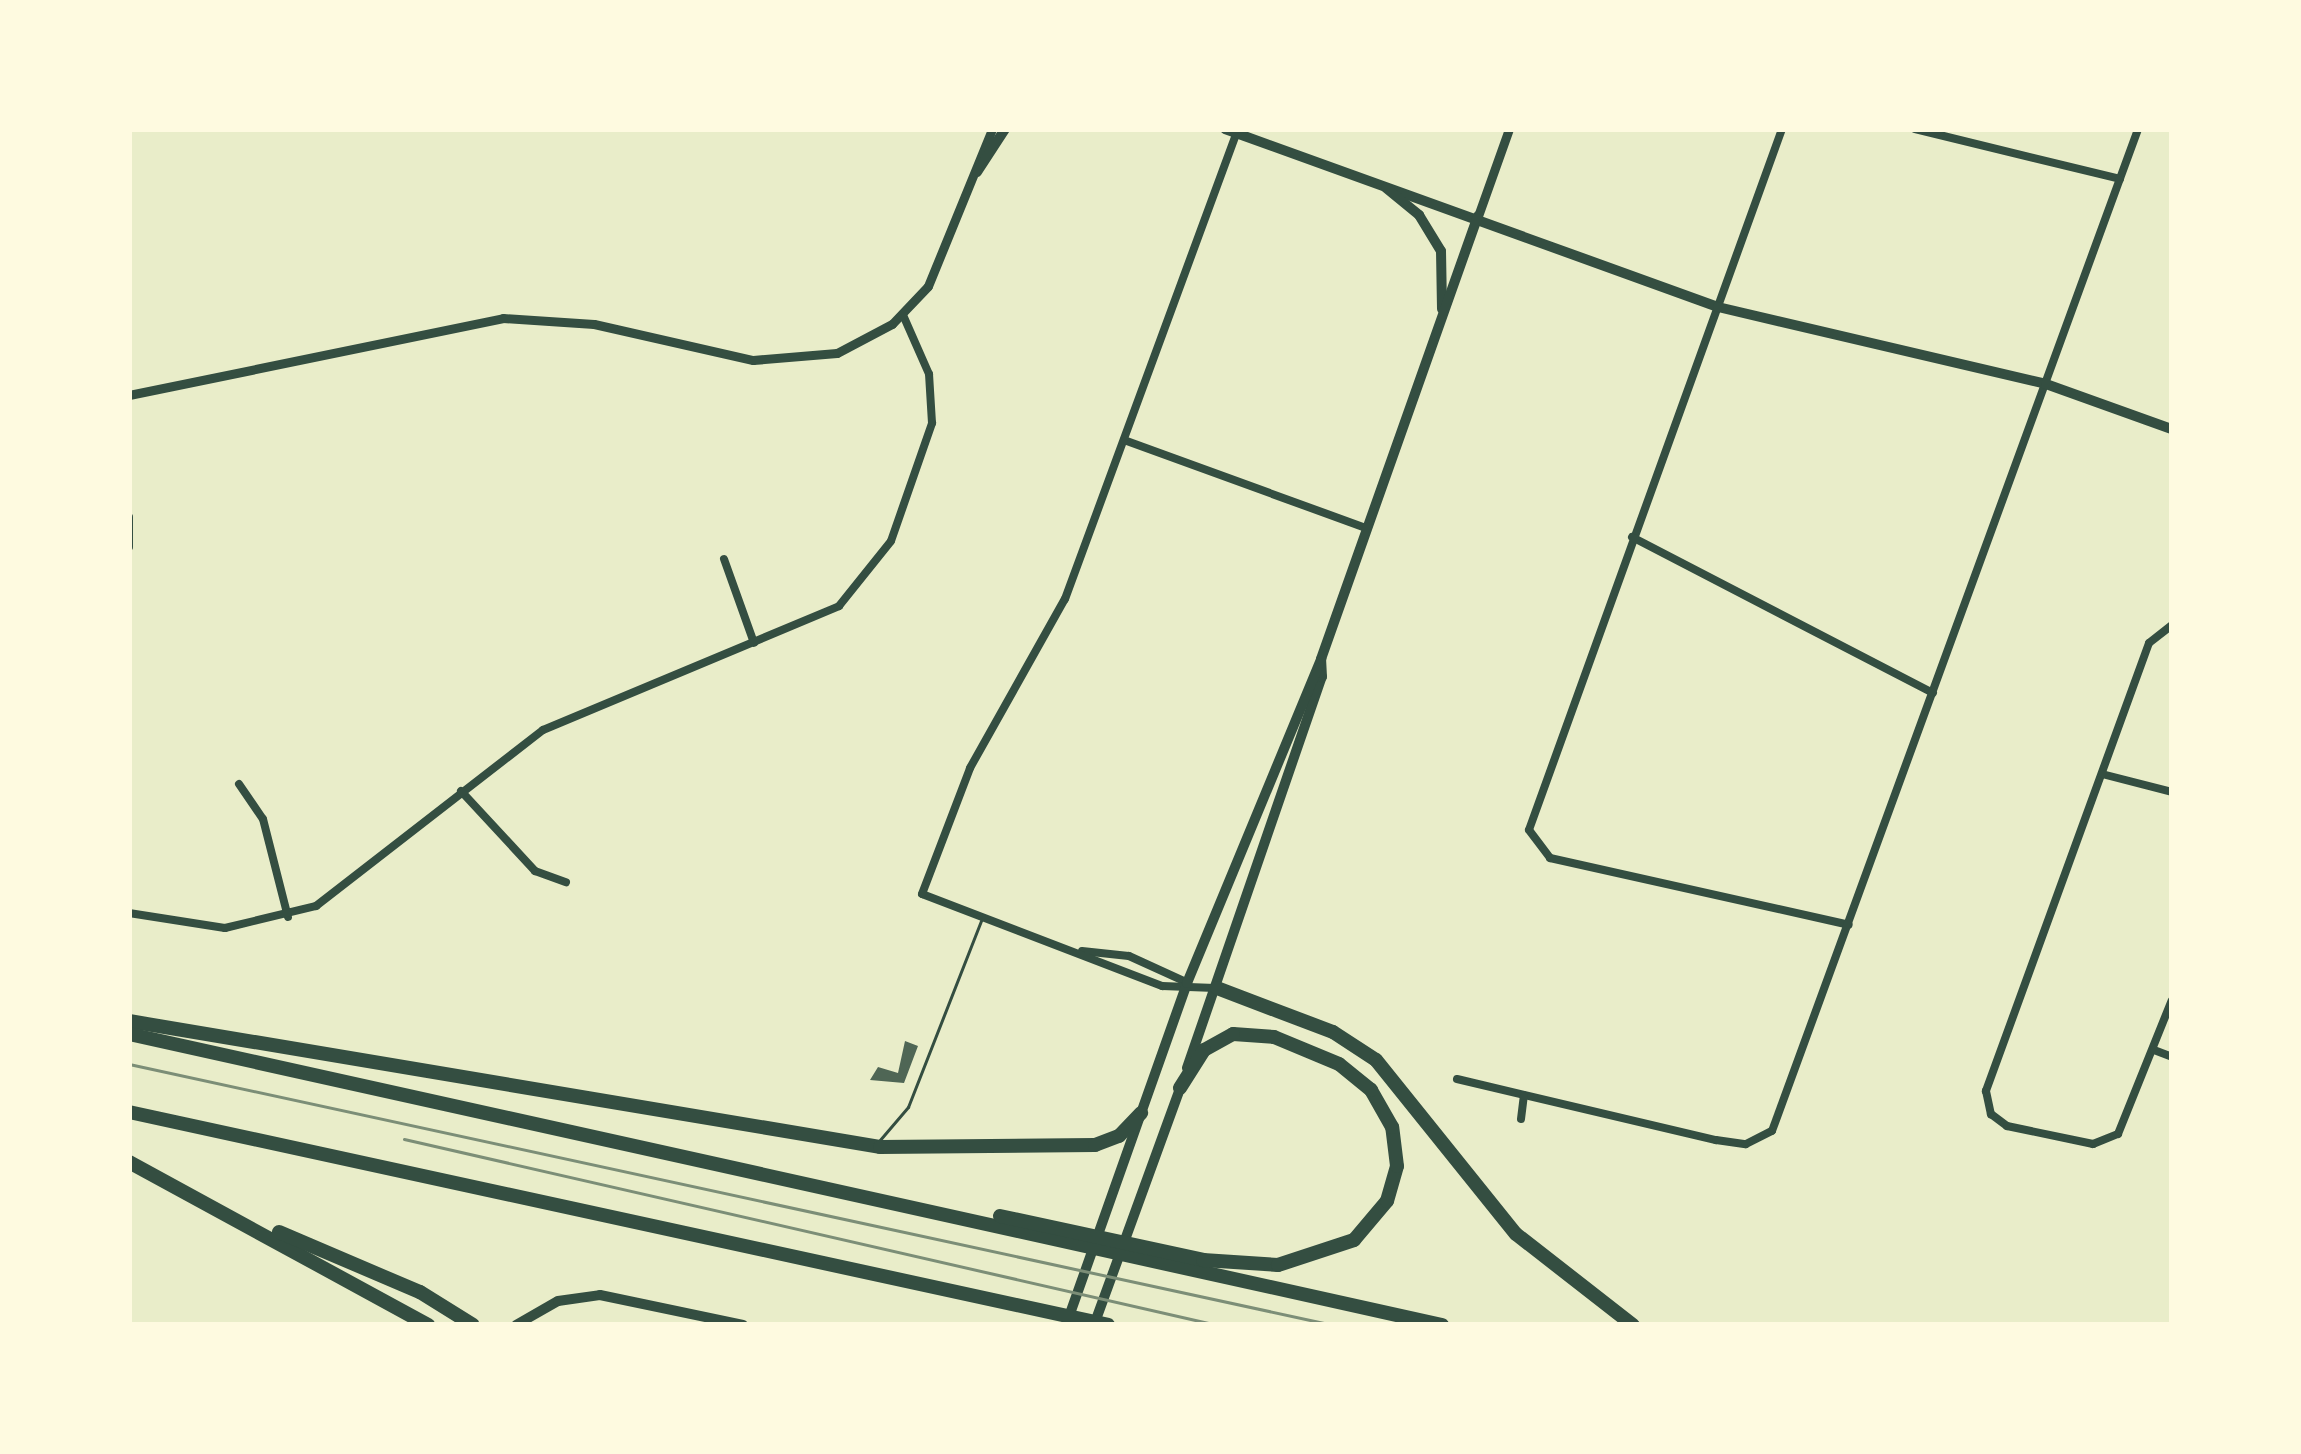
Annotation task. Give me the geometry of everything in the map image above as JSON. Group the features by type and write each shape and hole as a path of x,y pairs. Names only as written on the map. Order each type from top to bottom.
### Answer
{"highway":[{"path":"1217,988 1333,1032 1376,1060 1516,1234 1633,1325"},
{"path":"129,1021 866,1145 1095,1144 1119,1136 1142,1113"},
{"path":"129,1034 1203,1260 1278,1265 1318,1258 1354,1240 1387,1201 1397,1166 1392,1127 1371,1090 1339,1064 1274,1037 1233,1034 1204,1050 1180,1088"},
{"path":"448,1101 1442,1325"},
{"path":"129,1112 1106,1325"},
{"path":"129,1162 428,1325"},
{"path":"213,1204 420,1292 473,1325"}],"main road":[{"path":"977,172 1005,129"},
{"path":"1230,131 1356,172 1718,307 2046,384 2172,429"},
{"path":"1356,172 1406,202 1430,231 1446,278 1440,326"},
{"path":"1066,1325 1187,983 1321,659 1478,216"},
{"path":"1094,1325 1217,988 1322,677 1321,659"},
{"path":"516,1325 558,1301 600,1295 742,1325"},
{"path":"1104,1298 1106,1325"}],"street":[{"path":"129,395 489,320 580,322 770,362 837,353 902,315 941,264 992,129"},
{"path":"1478,216 1509,129"},
{"path":"1782,129 1530,812 1534,844 1550,858 1849,925"},
{"path":"1915,129 1959,134 2120,179"},
{"path":"1457,1079 1745,1144 1772,1131 2138,129"},
{"path":"1187,983 1162,986 1082,951 922,894 970,769 1066,598 1230,131"},
{"path":"129,913 226,928 288,917 360,879 461,791 543,730 838,606 891,541 933,410 929,374 902,315"},
{"path":"1124,440 1366,528"},
{"path":"129,517 129,548"},
{"path":"1633,538 1933,693"},
{"path":"724,559 754,643"},
{"path":"2172,625 2149,644 1987,1104 2007,1126 2106,1140 2126,1123 2172,1000"},
{"path":"2102,774 2172,792"},
{"path":"239,784 263,819 288,917"},
{"path":"461,791 535,871 566,882"},
{"path":"1082,951 1129,956 1187,983 1217,988"},
{"path":"2154,1050 2172,1058"},
{"path":"1521,1119 1524,1095"}],"lane":[{"path":"866,1145 904,1116 982,915"}],"building":[{"path":"905,1041 918,1046 904,1083 870,1080 878,1067 898,1073"}],"tram line":[{"path":"129,1064 1333,1325"},
{"path":"404,1139 1217,1325"}]}
